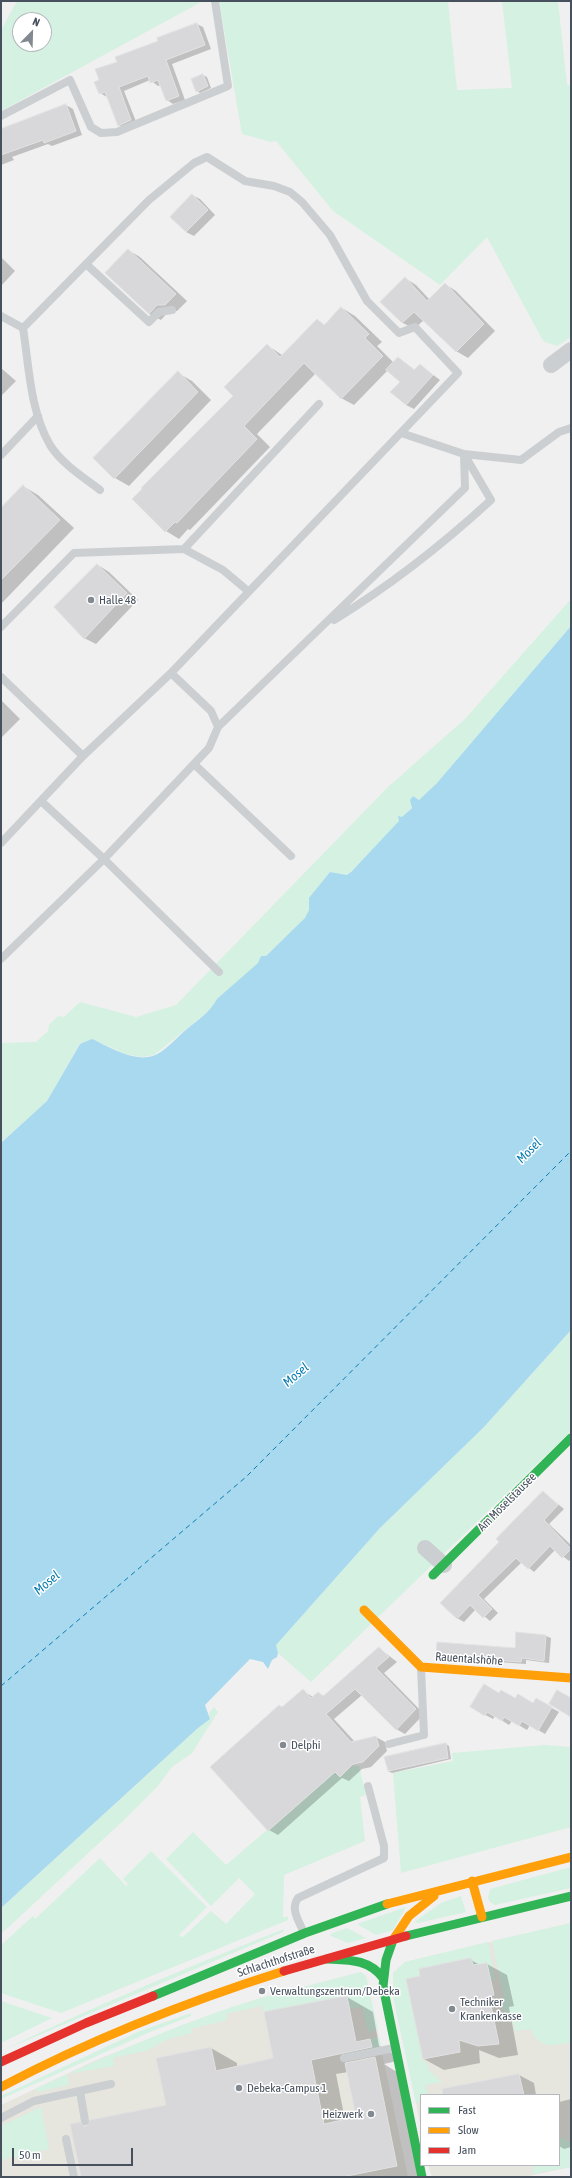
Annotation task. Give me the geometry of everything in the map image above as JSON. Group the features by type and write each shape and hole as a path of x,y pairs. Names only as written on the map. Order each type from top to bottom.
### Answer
{"main road":[{"name":"Am Moselstausee","path":"439,1570 571,1438"},
{"name":"Rauentalshöhe","path":"364,1610 381,1629 421,1667 571,1678"},
{"name":"Schlachthofstraße","path":"1,2062 93,2020 305,1933 394,1902 571,1857"},
{"path":"472,1881 482,1917"},
{"path":"422,2177 395,2048 383,1978 386,1960 393,1940 409,1916 418,1907 445,1888"},
{"name":"Schlachthofstraße","path":"1,2087 89,2044 163,2013 225,1990 320,1959 482,1917 571,1896"},
{"path":"305,1933 316,1939"},
{"path":"337,1947 346,1952"},
{"path":"320,1959 363,1962 376,1968 383,1978"}],"street":[{"path":"551,365 571,350"},
{"name":"Am Moselstausee","path":"425,1548 439,1570"}],"lane":[{"path":"1,116 70,80 91,127 101,133 117,132 228,86 215,1"},
{"path":"1,843 83,756 171,673 458,373 415,327 400,333 366,301 330,235 302,202 290,192 274,186 245,181 207,158 194,163 149,200 23,328"},
{"path":"86,264 149,322 159,312 172,310"},
{"path":"1,316 23,328"},
{"path":"23,328 38,416 50,446 71,468 100,490"},
{"path":"184,549 319,404"},
{"path":"1,455 38,416"},
{"path":"401,433 464,454 521,460 559,432 571,428"},
{"path":"320,629 392,584 467,523 491,500 464,454"},
{"path":"1,960 104,859 209,748 218,727 465,488 464,454"},
{"path":"1,627 74,553 184,549 223,570 248,591"},
{"path":"171,673 211,711 218,727"},
{"path":"1,677 83,756"},
{"path":"194,764 291,856"},
{"path":"41,801 104,859 219,972"},
{"path":"389,1744 424,1735 421,1667"},
{"name":"Schlachthofstraße","path":"305,1933 294,1909 294,1904 298,1898 384,1858 384,1846 368,1786"},
{"path":"344,2058 395,2048"},
{"path":"1,2118 34,2101 111,2084"},
{"path":"80,2091 85,2121"},
{"path":"66,2139 74,2177"}],"shaded area":[{"path":"571,1923 571,2167 524,2177 432,2177 428,2166 560,2166 560,2094 420,2094 420,2124 393,1973 405,1962"},
{"path":"361,1972 366,1976 408,2177 1,2177 1,2105 92,2062 185,2024 261,1998"}],"green space":[{"path":"17,1 203,1 1,111 1,30"},
{"path":"219,1 448,1 457,90 512,88 502,1 558,1 567,85 571,85 571,337 557,346 545,342 542,339 487,237 440,285 333,211 276,141 271,142 242,134"},
{"path":"571,599 571,626 437,783 419,800 413,796 412,807 372,851 347,875 330,872 309,900 310,907 308,914 299,925 223,996 217,999 216,1004 205,1014 154,1055 142,1057 125,1054 101,1043 80,1043 47,1101 2,1142 1,1043 36,1042 48,1031 49,1025 58,1016 64,1017 80,1002 136,1017 176,1005 388,787 465,719"},
{"path":"571,1330 571,1431 311,1682 278,1653 276,1645 380,1528 484,1427"},
{"path":"214,1707 218,1712 192,1753 172,1767 157,1787 124,1820 1,1934 1,1908 198,1728 210,1719 209,1713"},
{"path":"545,1745 571,1747 571,1827 401,1873 393,1773 453,1761 452,1753"},
{"path":"352,1766 359,1766 366,1795 360,1797 365,1841 284,1875 283,1918 288,1916 288,1920 61,2013 1,1993 1,1945 33,1916 35,1919 100,1858 126,1886 128,1884 123,1879 151,1851 207,1907 179,1935 183,1937 211,1911 226,1924 255,1894 239,1878 211,1906 166,1859 193,1832 226,1865 335,1772 340,1777"},
{"path":"571,1867 571,1888 495,1905 490,1902 488,1898 490,1889"},
{"path":"461,1896 466,1912 418,1923 414,1922 441,1903"},
{"path":"406,1907 393,1930 376,1935 357,1924"},
{"path":"571,1923 571,2042 552,2045 542,2043 530,2029 515,2031 512,2016 504,2018 502,2005 504,2000 492,1941"},
{"path":"347,1928 366,1938 348,1943 331,1936 330,1934"},
{"path":"284,1929 283,1932 1,2051 141,1987"},
{"path":"488,1942 495,1979 491,1980 487,1963 473,1965 471,1959 419,1969 420,1976 406,1979 423,2062 427,2062 429,2070 442,2082 425,2085 428,2094 420,2094 420,2101 416,2104 393,1997 393,1973 405,1962"},
{"path":"361,1972 366,1976 378,2030 368,2032 362,2007 350,2009 347,1996 264,2012 262,2006 226,2014 227,2020 191,2029 192,2033 165,2040 149,2050 113,2058 114,2066 68,2074 146,2039 232,2007"},
{"path":"1,2001 52,2018 1,2043"},
{"path":"191,2013 191,2016 150,2032 1,2099 1,2096 140,2031"},
{"path":"379,2037 381,2046 343,2054 372,2046 370,2039"},
{"path":"67,2074 69,2085 37,2092 35,2089 63,2076"},
{"path":"41,2107 49,2149 1,2160 1,2126"},
{"path":"566,2137 567,2142 571,2142 571,2167 532,2174 534,2166 560,2166 560,2139"}],"water":[{"name":"Mosel","path":"571,626 571,1330 484,1427 380,1528 276,1645 278,1653 277,1657 272,1660 268,1669 263,1662 250,1659 205,1705 210,1719 198,1728 1,1908 1,1143 47,1101 80,1044 92,1039 121,1053 137,1057 153,1056 166,1048 204,1015 217,999 258,963 261,956 266,956 305,918 309,910 309,898 330,872 347,875 352,871 399,821 398,816 402,817 412,808 410,800 413,796 419,800 437,783"}],"building":[{"path":"197,23 205,45 166,60 179,96 166,101 158,80 150,83 148,76 119,87 131,120 118,126 105,92 99,94 94,82 99,80 95,69 117,62 115,57 158,41 157,38"},
{"path":"203,74 208,86 196,92 191,79"},
{"path":"66,104 76,131 44,143 43,140 1,155 1,129"},
{"path":"192,194 208,210 186,232 170,217"},
{"path":"128,249 176,294 165,305 157,305 149,314 105,273"},
{"path":"405,277 427,301 445,283 484,324 456,352 414,312 402,323 380,302"},
{"path":"341,307 369,334 365,338 383,356 341,399 304,363 244,426 257,439 177,523 175,522 165,532 132,499 142,489 141,488 233,396 224,387 267,344 280,357 317,319 324,325"},
{"path":"398,357 414,370 420,364 433,375 406,405 390,392 400,382 386,370"},
{"path":"178,371 198,392 114,479 93,458"},
{"path":"23,485 60,520 1,580 1,508"},
{"name":"Halle 48","path":"97,564 127,593 84,639 54,607"},
{"path":"543,1491 558,1505 544,1520 571,1549 562,1558 550,1546 528,1569 516,1558 478,1595 492,1609 483,1618 470,1605 457,1619 440,1603 499,1542 496,1539"},
{"path":"516,1632 546,1635 544,1661 522,1658 521,1662 436,1656 437,1642 515,1648"},
{"path":"379,1647 389,1657 376,1668 416,1709 396,1730 355,1689 326,1714 351,1742 376,1736 379,1746 363,1762 353,1764 340,1777 335,1772 268,1831 210,1767 279,1705 282,1707 303,1689 311,1698 318,1692 323,1696"},
{"path":"484,1684 499,1693 501,1690 515,1698 518,1694 533,1703 536,1698 552,1707 538,1731 522,1721 519,1726 504,1717 502,1721 487,1712 485,1716 470,1707"},
{"path":"557,1690 571,1698 571,1717 549,1704"},
{"path":"446,1743 448,1758 388,1771 384,1757"},
{"name":"Techniker Krankenkasse","path":"471,1958 473,1965 487,1963 494,1995 489,1996 499,2044 478,2046 459,2040 460,2052 423,2059 406,1979 420,1976 419,1969"},
{"name":"Debeka-Campus 1","path":"347,1996 356,2042 370,2039 372,2047 311,2060 324,2124 356,2117 345,2063 375,2057 397,2166 342,2177 81,2177 70,2124 80,2122 83,2126 86,2126 90,2120 166,2105 156,2058 211,2047 216,2071 273,2058 264,2012"},
{"path":"519,2074 524,2094 443,2094 442,2089"}],"ferry route":[{"path":"1,1686 246,1477 571,1151"}],"traffic: fast":[{"path":"433,1575 571,1438"},
{"path":"406,1936 571,1896"},
{"path":"153,1996 305,1933 387,1904"},
{"path":"393,1940 386,1960 383,1986 422,2177"},
{"path":"327,1959 351,1960 365,1964 371,1967 383,1978"}],"traffic: slow":[{"path":"364,1610 421,1667 571,1678"},
{"path":"387,1904 571,1857"},
{"path":"472,1881 482,1917"},
{"path":"393,1940 409,1916 434,1896"},
{"path":"1,2087 105,2037 211,1995 284,1971"}],"traffic: jam":[{"path":"284,1971 406,1936"},
{"path":"1,2062 86,2023 153,1996"}],"place":[{"name":"Halle 48","path":"91,600"},
{"name":"Delphi","path":"283,1745"},
{"name":"Verwaltungszentrum/Debeka","path":"262,1991"},
{"name":"Techniker Krankenkasse","path":"452,2009"},
{"name":"Debeka-Campus 1","path":"239,2088"},
{"name":"Heizwerk","path":"371,2114"}]}
